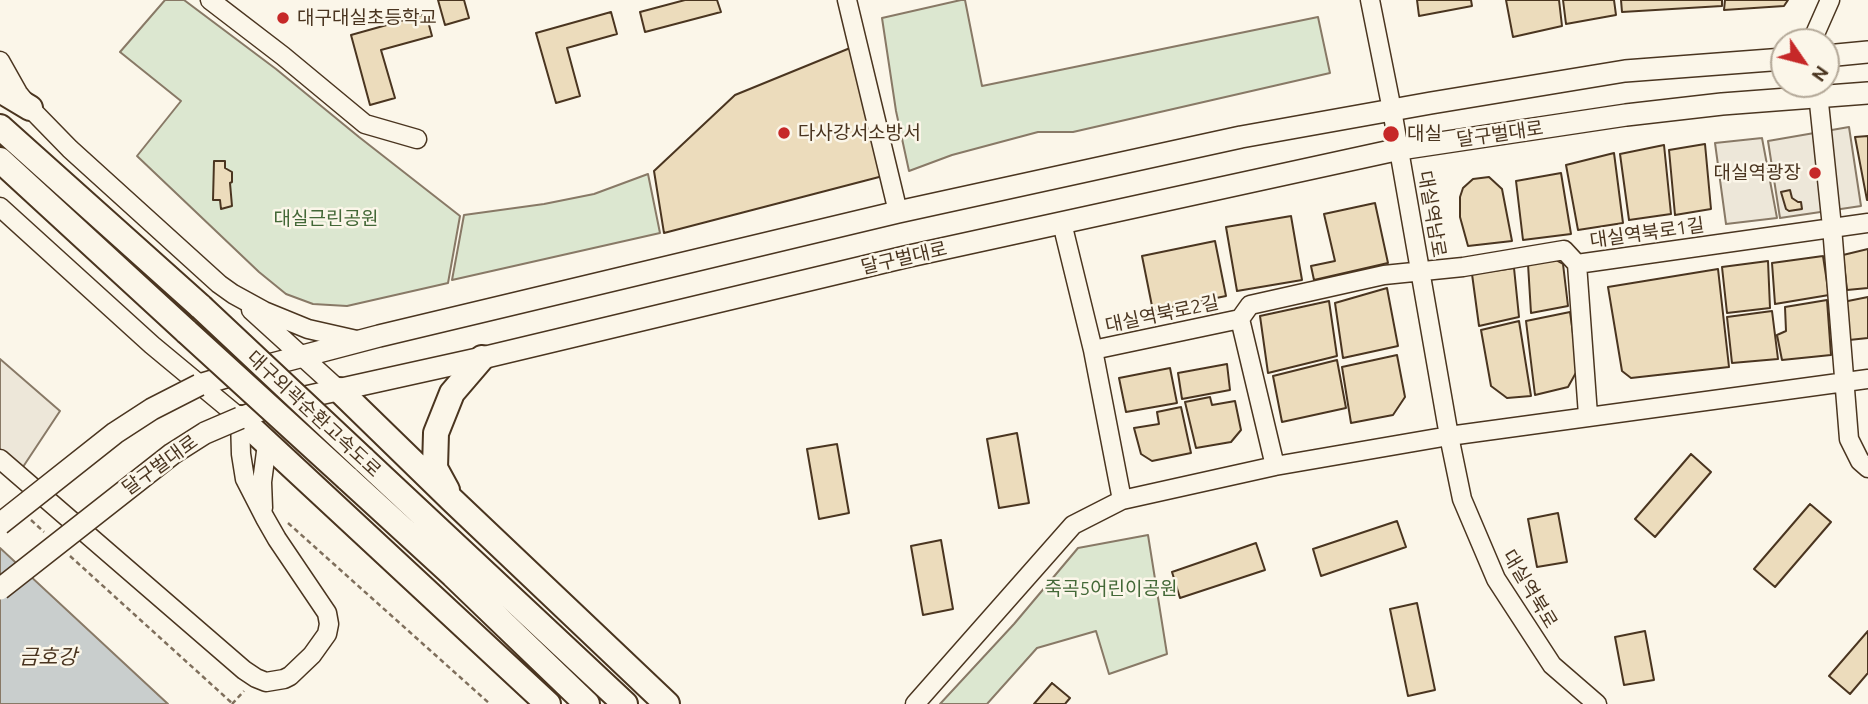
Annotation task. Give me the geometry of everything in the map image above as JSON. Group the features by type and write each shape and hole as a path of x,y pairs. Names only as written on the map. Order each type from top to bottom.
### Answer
{"highway":[{"path":"0,90 30,108"},
{"name":"대구외곽순환고속도로","path":"0,127 201,307 453,575 587,704"},
{"name":"대구외곽순환고속도로","path":"0,160 187,332 355,468 625,704"},
{"path":"452,500 435,468 436,433 452,393 482,358"},
{"path":"339,390 667,704"},
{"path":"240,418 548,704"}],"main road":[{"path":"1840,55 1868,52"},
{"path":"0,524 114,433 152,409 200,385 302,356 898,212 1241,137 1625,71 1770,60"},
{"name":"달구벌대로","path":"1840,91 1868,93"},
{"name":"달구벌대로","path":"0,589 172,454 197,438 283,402 482,358 905,257 1400,149 1770,96"}],"street":[{"path":"210,0 365,124 417,139"},
{"path":"847,0 898,212"},
{"name":"대실역남로","path":"1370,0 1400,149 1449,436"},
{"path":"1818,28 1830,0"},
{"path":"0,61 30,108"},
{"path":"0,78 70,149 339,390"},
{"path":"1819,98 1849,439 1860,461 1868,468"},
{"path":"0,207 152,345 240,418 241,454 246,478 265,518 327,613 327,634 301,667 284,679 266,682 256,678 0,459"},
{"path":"1062,223 1093,350"},
{"name":"대실역북로1길","path":"1588,415 1577,264 1868,223"},
{"path":"1240,318 1250,305 1384,275 1463,267 1564,250 1577,264"},
{"path":"233,294 308,329 362,341"},
{"name":"대실역북로2길","path":"1122,500 1093,350 1240,318 1275,466"},
{"path":"915,704 1073,525 1122,500 1275,466 1449,436 1868,379"},
{"name":"대실역북로","path":"1449,436 1462,499 1496,579 1552,665 1597,704"},
{"path":"265,518 262,500 263,467 268,444"}],"path":[{"path":"262,500 490,704"},
{"path":"30,520 50,538"},
{"path":"71,556 233,704"}],"green space":[{"name":"대실근린공원","path":"165,0 184,0 276,69 460,216 448,283 347,306 313,304 286,294 259,272 137,156 181,101 120,52"},
{"path":"965,0 982,86 1318,17 1330,73 1073,132 1038,132 952,155 909,171 896,111 882,18"},
{"path":"648,174 660,233 452,280 464,215 594,194"},
{"name":"죽곡5어린이공원","path":"1148,535 1167,654 1109,674 1096,631 1037,648 987,704 940,704 1014,624 1078,548"}],"shaded area":[{"name":"대실역광장","path":"1849,127 1861,206 1780,218 1768,141"},
{"path":"1762,138 1777,218 1726,224 1715,143"},
{"path":"0,359 60,411 13,482 0,469"}],"water":[{"name":"금호강","path":"0,548 168,704 0,704"}],"building":[{"path":"438,0 464,0 469,18 445,25"},
{"path":"685,0 717,0 721,12 645,32 640,12"},
{"path":"1417,0 1471,0 1472,6 1419,16"},
{"path":"1506,0 1559,0 1562,26 1513,37"},
{"path":"1563,0 1614,0 1616,15 1566,24"},
{"path":"1621,0 1722,0 1722,6 1622,12"},
{"path":"1725,0 1788,0 1784,6 1724,10"},
{"path":"611,12 617,34 567,48 580,96 556,103 536,33"},
{"path":"426,14 432,36 381,50 395,98 370,105 351,35"},
{"name":"다사강서소방서","path":"855,46 883,176 664,233 654,171 735,95"},
{"path":"1868,136 1868,200 1867,200 1855,137"},
{"path":"1705,144 1711,209 1675,215 1669,150"},
{"path":"1664,145 1671,214 1629,220 1620,154"},
{"path":"1614,153 1623,223 1578,230 1566,165"},
{"path":"214,161 225,161 225,168 232,172 232,206 221,209 220,200 213,200"},
{"path":"1561,173 1571,234 1523,240 1516,181"},
{"path":"1489,177 1502,189 1512,241 1468,246 1460,217 1460,197 1463,188 1473,179"},
{"path":"1790,190 1792,198 1801,202 1802,209 1786,209 1781,192"},
{"path":"1375,203 1388,263 1314,280 1311,266 1335,261 1324,214"},
{"path":"1291,216 1302,280 1237,291 1226,227"},
{"path":"1215,241 1226,296 1153,311 1142,256"},
{"path":"1868,249 1868,288 1847,290 1843,255"},
{"path":"1823,256 1829,295 1775,304 1772,263"},
{"path":"1554,259 1563,264 1568,306 1531,313 1528,264"},
{"path":"1768,261 1770,308 1727,313 1722,267"},
{"path":"1514,268 1519,317 1479,326 1472,274"},
{"path":"1718,269 1729,367 1631,378 1622,371 1608,287"},
{"path":"1387,288 1398,346 1343,358 1335,303"},
{"path":"1868,297 1868,338 1849,340 1843,302"},
{"path":"1827,300 1831,355 1782,360 1777,335 1786,331 1785,307"},
{"path":"1329,301 1337,356 1268,373 1260,316"},
{"path":"1772,311 1778,359 1732,363 1727,317"},
{"path":"1570,312 1578,369 1568,387 1535,395 1526,321"},
{"path":"1519,321 1531,396 1507,398 1491,386 1481,330"},
{"path":"1397,355 1405,397 1393,415 1351,423 1342,367"},
{"path":"1337,360 1346,408 1282,422 1273,376"},
{"path":"1227,364 1230,390 1182,399 1178,373"},
{"path":"1170,368 1177,403 1126,412 1119,378"},
{"path":"1210,397 1212,405 1235,401 1241,430 1231,442 1196,448 1185,402"},
{"path":"1181,407 1191,453 1152,461 1141,454 1134,428 1159,424 1157,412"},
{"path":"1017,433 1029,503 999,508 987,439"},
{"path":"837,444 849,513 819,519 807,449"},
{"path":"1691,454 1711,472 1655,537 1635,519"},
{"path":"1810,504 1831,522 1775,587 1754,569"},
{"path":"1558,513 1567,562 1537,567 1528,519"},
{"path":"1397,521 1406,547 1321,576 1313,549"},
{"path":"941,540 953,609 923,615 911,546"},
{"path":"1256,543 1265,570 1180,598 1172,572"},
{"path":"1417,603 1435,690 1408,696 1390,609"},
{"path":"1645,631 1654,680 1624,685 1615,637"},
{"path":"1868,631 1868,673 1850,694 1829,676"},
{"path":"1052,683 1070,698 1065,704 1034,704"}],"place":[{"name":"대구대실초등학교","path":"283,18"},
{"name":"다사강서소방서","path":"784,133"},
{"name":"대실","path":"1391,134"},
{"name":"대실역광장","path":"1815,173"}]}
